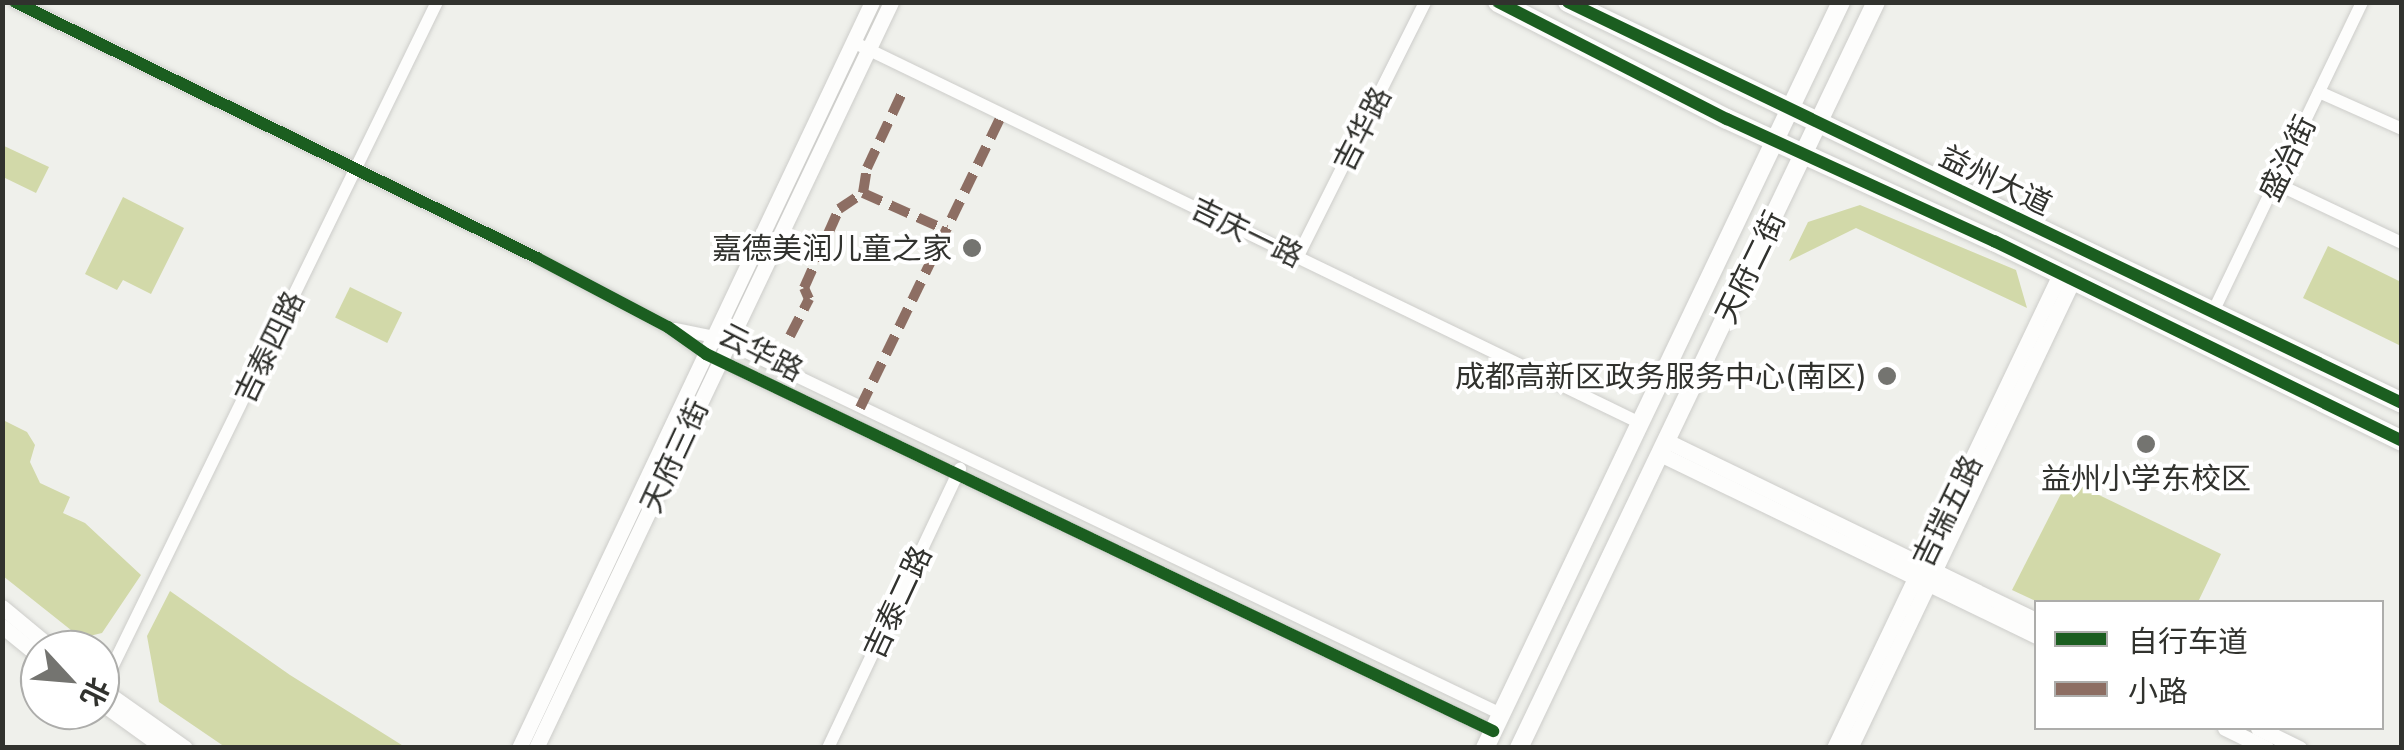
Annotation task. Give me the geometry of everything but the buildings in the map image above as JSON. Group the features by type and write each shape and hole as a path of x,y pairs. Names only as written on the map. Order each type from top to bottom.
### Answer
{"main road":[{"name":"益州大道","path":"1498,2 1775,141 2402,440"},
{"name":"益州大道","path":"1568,2 2402,403"},
{"name":"天府二街","path":"1493,731 1841,2"},
{"name":"天府二街","path":"1520,748 1876,2"}],"street":[{"name":"云华路","path":"14,2 356,168 668,328 713,357 1493,731"},
{"name":"吉泰四路","path":"120,648 437,2"},
{"name":"天府三街","path":"519,748 722,341 860,45 872,2"},
{"name":"天府三街","path":"860,45 890,2"},
{"name":"吉华路","path":"1298,256 1425,2"},
{"name":"盛治街","path":"2212,314 2362,2"},
{"name":"吉庆一路","path":"860,45 1640,423"},
{"path":"2319,92 2402,129"},
{"path":"2276,183 2402,242"},
{"name":"吉瑞五路","path":"1834,748 1925,574 2067,277"},
{"name":"云华路","path":"668,328 722,341 966,457 1493,731"},
{"name":"天府三街","path":"536,748 713,357"},
{"path":"1663,447 1925,574 2034,635"},
{"name":"吉泰二路","path":"828,748 966,457"},
{"path":"1925,574 2034,619"},
{"name":"吉瑞五路","path":"1850,748 1925,574"},
{"path":"120,703 185,748"},
{"path":"120,716 164,748"},
{"path":"2229,730 2266,748"},
{"path":"2262,730 2299,748"}],"green space":[{"path":"2,145 49,167 36,193 3,177"},
{"path":"123,197 184,228 151,294 123,280 117,290 85,274"},
{"path":"1860,205 2016,270 2027,308 1856,228 1789,261 1808,222"},
{"path":"2328,246 2401,282 2401,346 2303,298"},
{"path":"350,287 402,312 387,343 335,318"},
{"path":"3,420 27,432 35,445 30,462 40,483 70,497 63,513 85,523 141,575 104,630 71,630 3,576"},
{"path":"2068,480 2221,554 2199,600 2034,600 2012,590"},
{"path":"170,591 290,675 405,747 225,747 159,702 147,636"}],"tunnel":[{"path":"2246,730 2271,741"}],"marked path":[{"path":"863,193 867,168 901,95"},
{"path":"860,408 1002,114"},
{"path":"790,336 809,299 804,288 839,209 863,193 946,230"}],"cycle path":[{"path":"15,2 537,258 668,327 706,354 1493,731"},
{"path":"1498,2 1727,119 1994,241 2402,441"},
{"path":"1568,2 2402,403"}],"place":[{"name":"嘉德美润儿童之家","path":"972,248"},
{"name":"成都高新区政务服务中心(南区)","path":"1887,376"},
{"name":"益州小学东校区","path":"2146,444"}]}
